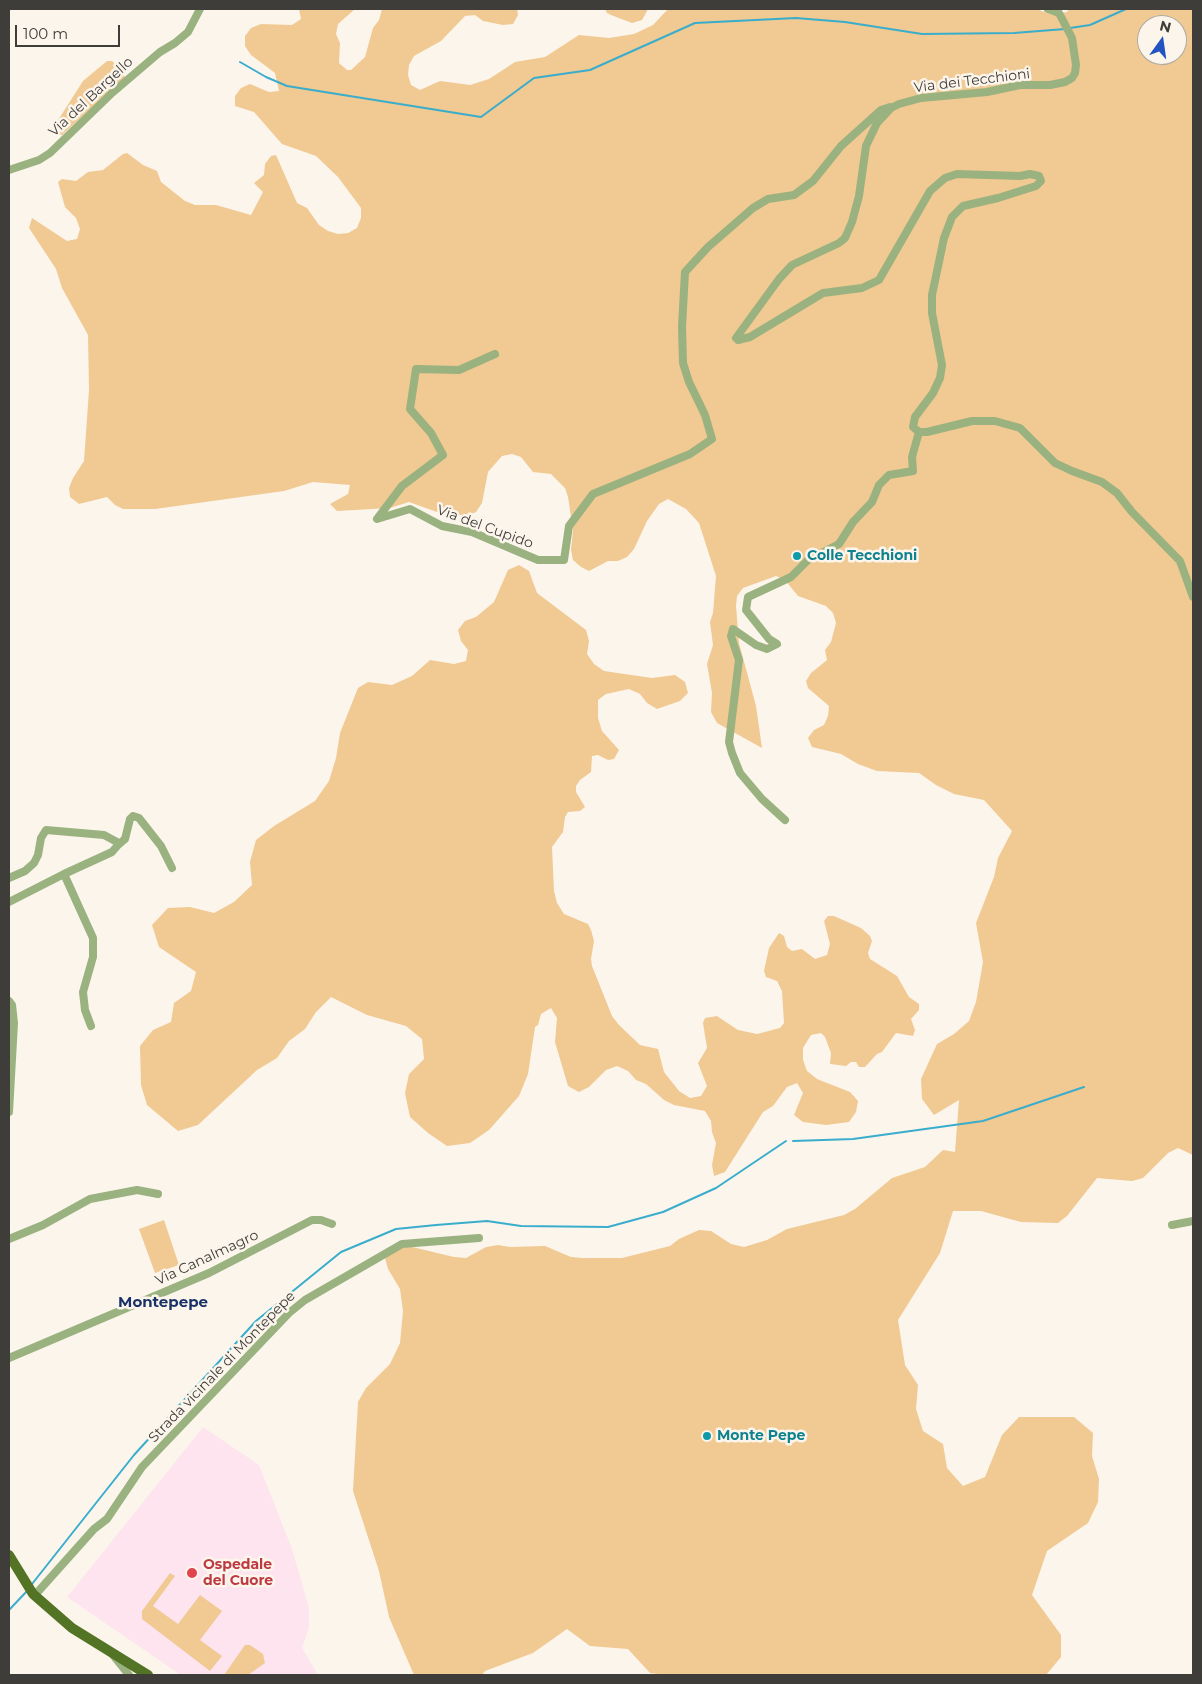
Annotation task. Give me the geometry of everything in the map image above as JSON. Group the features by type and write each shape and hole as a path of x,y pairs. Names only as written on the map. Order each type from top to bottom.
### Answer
{"main road":[{"path":"9,1555 34,1594 72,1628 148,1675"}],"street":[{"name":"Via del Bargello","path":"9,170 39,160 50,153 112,93 160,52 188,32 200,9"},
{"name":"Via dei Tecchioni","path":"919,432 913,428 915,417 933,393 941,372 942,365 932,313 932,295 944,238 952,217 963,206 998,198 1036,186 1041,181 1039,176 1030,174 1020,176 956,174 945,178 930,191 879,280 862,288 823,293 750,337 736,338 779,279 792,265 834,246 845,238 852,222 859,196 866,146 877,123 898,104 921,98 987,92 1020,85 1065,82 1076,72 1072,38 1059,13 1048,9"},
{"name":"Via del Cupido","path":"495,354 459,370 416,369 410,409 432,433 443,455 402,486 377,519 410,509 442,526 472,532 538,560 564,560 569,526 593,494 690,454 712,439 705,415 689,382 683,363 682,327 686,272 708,247 753,208 768,199 794,195 813,181 848,140 881,110 898,104"},
{"path":"785,820 762,799 740,773 732,754 729,742 739,660 731,636 733,629 756,645 767,649 777,644 770,639 746,610 748,597 791,577 808,560 839,544 853,522 872,502 879,485 889,475 913,471 912,456 919,432 972,421 1006,422 1020,428 1055,463 1102,482 1117,492 1132,512 1180,561 1193,597"},
{"path":"9,902 112,852 126,839 130,819 134,816 139,818 160,846 172,868"},
{"path":"9,878 25,871 34,863 41,838 46,830 104,835 114,839 118,845"},
{"path":"64,874 93,938 93,957 84,992 85,1010 91,1026"},
{"path":"9,1001 12,1005 14,1023 9,1112"},
{"path":"9,1239 37,1228 90,1199 137,1190 158,1194"},
{"name":"Via Canalmagro","path":"9,1358 209,1273 312,1220 321,1220 332,1224"},
{"path":"1172,1225 1193,1221"},
{"name":"Strada vicinale di Montepepe","path":"34,1594 94,1529 107,1519 142,1467 289,1313 305,1300 402,1244 479,1238"},
{"path":"113,1655 129,1675"}],"shaded area":[{"path":"299,9 355,9 338,24 336,34 340,43 339,63 347,70 351,70 365,57 373,28 379,20 382,9 517,9 518,15 513,24 503,25 483,21 475,15 465,16 441,41 414,56 409,65 408,75 411,85 420,90 440,81 470,85 489,79 515,62 545,57 579,35 609,38 634,34 653,25 668,9 1036,9 1053,15 1067,12 1069,9 1193,9 1193,1155 1178,1148 1168,1153 1143,1178 1132,1181 1097,1178 1067,1216 1058,1223 1021,1222 981,1211 953,1211 940,1253 898,1320 905,1365 918,1385 916,1409 923,1431 943,1444 947,1468 963,1486 985,1477 1002,1435 1019,1417 1074,1417 1093,1433 1092,1456 1099,1479 1098,1502 1088,1523 1047,1551 1032,1595 1061,1635 1061,1657 1046,1675 666,1675 650,1673 628,1649 590,1646 567,1629 533,1653 485,1671 482,1675 414,1675 389,1617 379,1571 353,1491 358,1402 366,1388 390,1364 400,1343 403,1311 400,1289 388,1269 385,1258 397,1250 408,1246 466,1258 486,1247 498,1245 510,1247 545,1246 571,1257 622,1258 670,1246 679,1239 699,1230 711,1231 731,1244 744,1247 767,1240 787,1229 844,1215 855,1209 892,1178 925,1167 943,1150 955,1152 959,1100 934,1115 922,1099 921,1079 937,1044 954,1034 969,1021 976,1002 983,962 976,923 994,877 998,858 1012,831 984,800 954,794 936,785 919,773 877,771 858,764 841,754 812,747 808,738 814,730 824,725 828,716 829,706 808,688 806,681 811,673 827,660 825,650 831,642 836,623 833,613 826,606 798,596 785,580 776,576 743,588 737,596 736,606 739,643 756,706 762,748 717,723 711,712 712,693 707,664 713,645 710,622 713,613 716,576 699,523 686,509 668,499 659,504 647,521 634,549 627,557 618,561 608,561 589,571 573,560 571,550 573,530 565,488 551,474 533,472 521,457 512,454 502,456 488,472 482,503 476,512 467,516 437,512 409,502 390,508 337,511 330,504 348,494 350,485 313,482 284,491 155,509 123,509 115,505 107,497 79,504 70,497 69,488 84,461 89,390 88,335 62,288 56,269 29,228 32,218 67,241 77,239 80,229 76,218 65,207 58,182 62,179 76,181 88,172 103,170 127,153 143,165 157,171 161,182 185,201 195,205 216,205 251,215 263,192 254,183 264,175 265,164 271,156 276,155 297,203 307,208 319,225 328,231 338,234 348,233 357,228 361,218 361,208 338,177 316,156 282,144 254,112 235,106 235,96 241,88 250,84 269,92 279,91 275,73 251,55 245,46 245,36 251,28 261,24 292,25 301,19"},
{"path":"605,9 648,9 642,20 632,23 607,13"},
{"path":"107,61 112,61 117,65 125,77 62,135 55,135 53,128 83,81"},
{"path":"519,565 529,571 537,593 586,630 589,641 587,654 594,664 604,671 652,678 675,675 685,682 688,693 680,701 657,709 647,703 640,694 629,689 606,694 598,700 598,718 602,731 619,750 614,759 608,760 598,755 592,756 591,772 580,780 576,786 576,792 585,807 580,811 568,812 565,817 563,832 552,847 554,891 557,903 564,914 588,924 594,941 591,959 592,966 612,1016 619,1025 640,1045 658,1049 664,1072 679,1091 690,1098 701,1096 707,1086 698,1063 707,1048 703,1023 705,1018 717,1016 738,1030 757,1034 780,1028 784,1023 782,991 777,981 766,977 764,971 769,948 779,933 784,936 787,947 792,951 802,949 815,959 827,955 830,944 824,921 828,916 834,916 861,928 870,936 872,941 868,953 870,959 897,976 909,997 919,1004 919,1010 911,1019 915,1030 913,1036 896,1033 882,1052 877,1054 865,1067 859,1067 856,1062 851,1062 846,1066 830,1064 831,1053 825,1037 821,1033 811,1035 803,1048 803,1060 807,1071 817,1079 850,1092 858,1101 856,1112 849,1122 826,1125 803,1122 794,1115 803,1093 797,1083 787,1087 773,1106 763,1112 725,1172 714,1176 712,1165 716,1143 711,1121 705,1111 674,1105 664,1100 646,1084 636,1080 628,1071 617,1066 606,1070 589,1087 579,1092 568,1086 555,1042 557,1018 551,1008 541,1014 538,1025 535,1027 528,1074 519,1096 489,1130 470,1143 447,1146 410,1117 405,1093 409,1074 424,1059 422,1039 406,1026 367,1015 331,997 316,1012 305,1029 289,1041 277,1058 257,1070 198,1125 178,1131 147,1105 141,1085 140,1046 153,1030 171,1022 174,1003 191,991 196,972 159,947 152,925 168,908 190,907 214,913 234,902 252,885 250,862 256,840 274,826 315,801 329,781 336,758 340,733 358,688 368,682 392,685 412,676 430,660 454,664 466,661 468,650 461,641 458,630 465,621 476,617 494,602 508,570"},
{"path":"164,1220 179,1265 155,1273 139,1229"},
{"name":"Ospedale del Cuore","path":"203,1427 259,1465 292,1549 309,1608 309,1627 302,1648 318,1675 181,1675 67,1597"},
{"path":"170,1573 175,1576 153,1606 178,1624 200,1595 222,1611 200,1640 222,1656 210,1671 142,1619 142,1611"},
{"path":"245,1645 250,1645 263,1654 265,1663 248,1675 224,1675"}],"waterway":[{"path":"1070,28 1090,25 1126,9"},
{"path":"240,62 266,77 287,86 481,117 534,78 590,70 695,23 796,18 845,22 922,34 1014,33 1065,29"},
{"path":"793,1141 853,1139 983,1121 1084,1087"},
{"path":"32,1584 134,1455 256,1321 341,1252 396,1229 436,1225 487,1221 521,1226 608,1227 663,1212 716,1188 786,1141"},
{"path":"9,1610 28,1590"}],"place":[{"name":"Colle Tecchioni","path":"797,556"},
{"name":"Monte Pepe","path":"707,1436"},
{"name":"Ospedale del Cuore","path":"192,1573"}],"district":[{"name":"Montepepe","path":"163,1303"}]}
